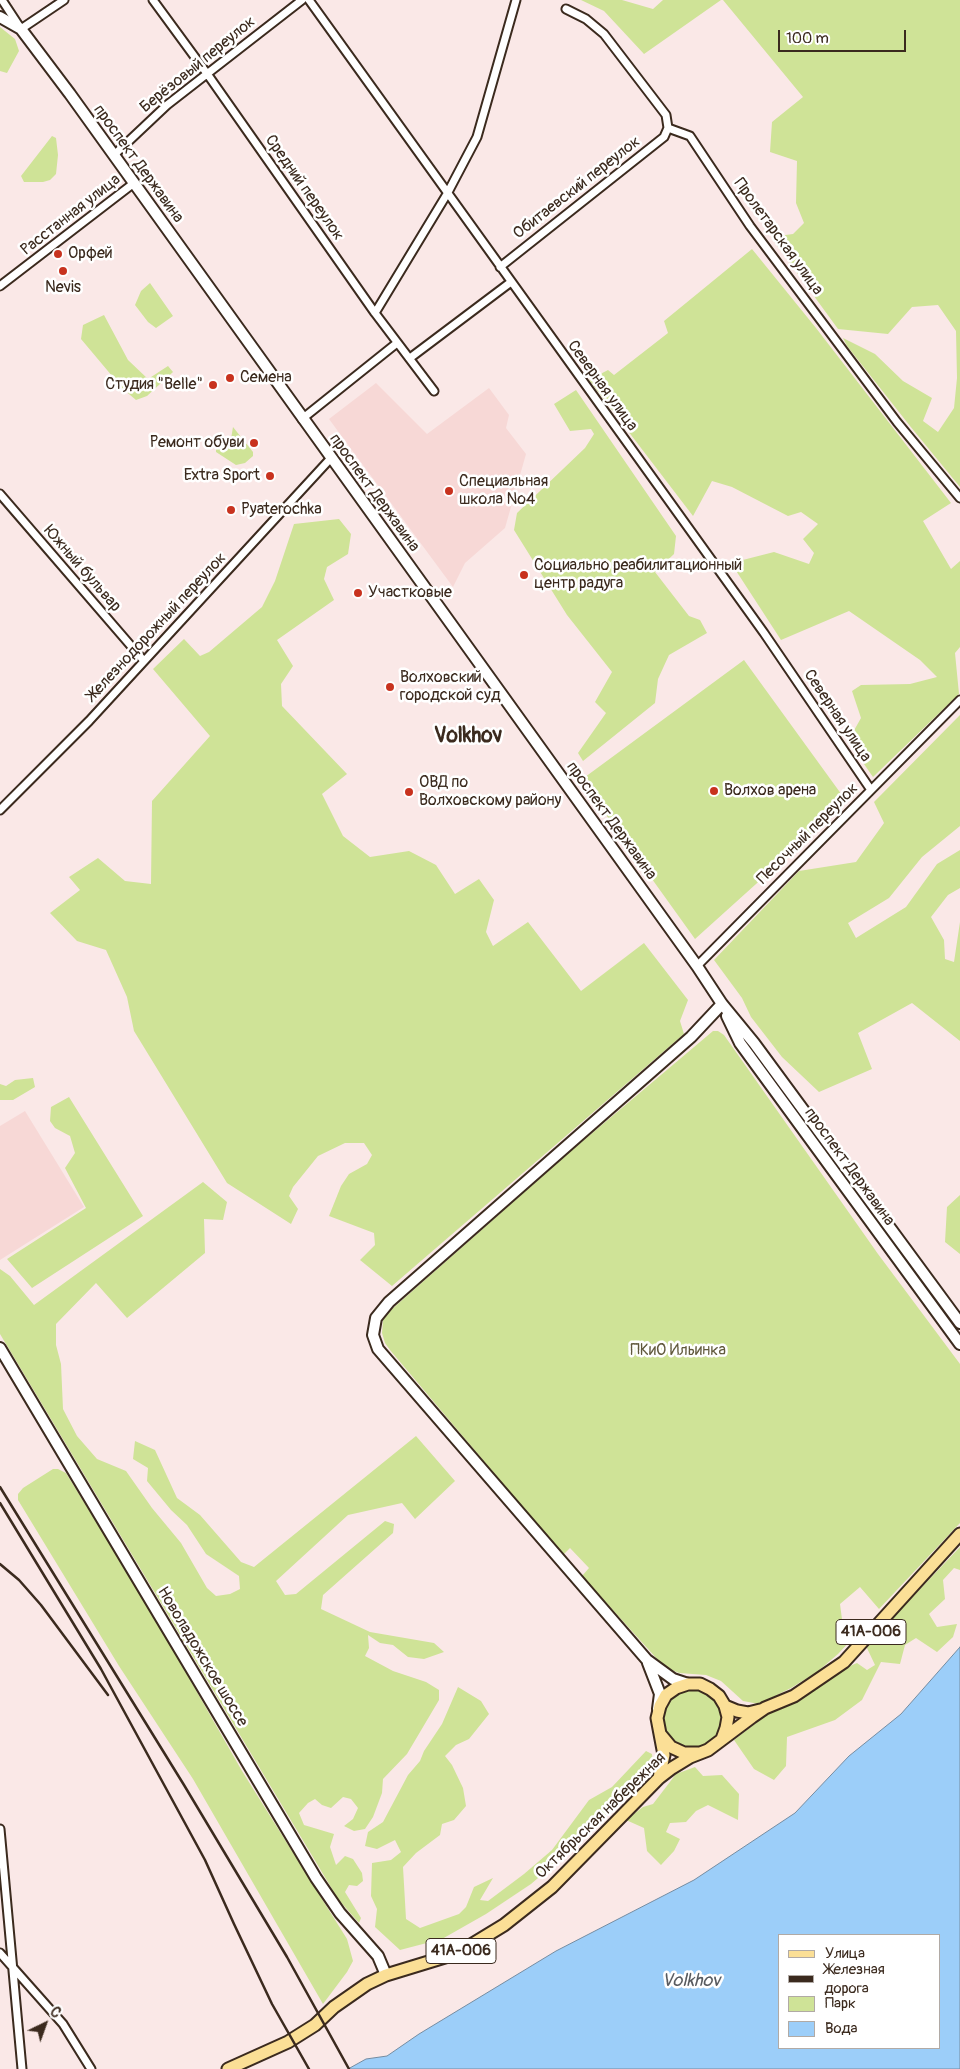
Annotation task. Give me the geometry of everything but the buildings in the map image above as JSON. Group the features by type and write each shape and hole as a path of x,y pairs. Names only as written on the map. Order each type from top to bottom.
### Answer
{"main road":[{"path":"0,17 22,29"},
{"name":"проспект Державина","path":"22,29 697,966 722,1004 754,1043 960,1323"},
{"path":"722,1004 691,1037 389,1302 376,1318 373,1335 378,1349 647,1660 673,1679 688,1684 700,1684 720,1696 728,1717 722,1739"},
{"name":"проспект Державина","path":"722,1004 740,1043 960,1344"},
{"name":"Новоладожское шоссе","path":"0,1348 316,1878 340,1913 378,1956 386,1975"},
{"name":"Октябрьская набережная","path":"228,2069 288,2042 315,2026 334,2007 351,1994 386,1975 458,1953 504,1925 552,1887 659,1778 684,1760 715,1746 765,1708 794,1696 844,1662 960,1534"},
{"path":"647,1660 660,1694 657,1718 664,1756 659,1778"},
{"path":"657,1718 660,1706 666,1695 676,1688 688,1684"},
{"path":"725,1706 748,1713 765,1708"},
{"path":"661,1735 671,1746 684,1753 699,1753"}],"street":[{"name":"проспект Державина","path":"2,0 22,29"},
{"path":"22,29 64,0"},
{"name":"Средний переулок","path":"153,0 208,75 374,313 434,391"},
{"name":"Берёзовый переулок","path":"114,155 167,105 302,0"},
{"name":"Северная улица","path":"309,0 764,633 871,790"},
{"path":"374,313 447,194 477,137 516,0"},
{"path":"566,8 604,34 666,115 668,128"},
{"name":"Обитаевский переулок","path":"500,267 664,138 668,128"},
{"name":"Пролетарская улица","path":"668,128 690,136 750,226 897,422 960,498"},
{"name":"Расстанная улица","path":"0,286 134,183"},
{"path":"410,358 511,282"},
{"path":"302,419 397,343"},
{"name":"Железнодорожный переулок","path":"0,810 89,721 331,458"},
{"name":"Южный бульвар","path":"0,494 144,661"},
{"name":"Песочный переулок","path":"697,966 960,700"},
{"path":"0,1829 22,2069"},
{"path":"0,1953 63,2024 91,2069"}],"shaded area":[{"name":"Специальная школа №4","path":"376,383 427,434 489,388 509,415 506,428 526,454 505,528 465,563 453,587 329,419"},
{"path":"25,1111 84,1207 0,1260 0,1126"}],"green space":[{"path":"581,0 622,0 653,9 663,0 721,0 644,54 604,11"},
{"path":"723,0 960,0 960,487 847,346 843,338 875,354 903,381 932,398 923,421 938,432 954,408 957,378 956,331 938,305 912,307 888,334 838,329 771,237 793,234 804,223 796,203 797,161 770,152 772,122 803,97"},
{"path":"0,27 15,39 19,51 7,73 0,71"},
{"path":"52,136 56,138 58,155 56,174 50,180 43,182 24,182 21,176"},
{"path":"752,249 816,328 951,503 923,521 951,569 960,561 960,647 955,653 959,694 873,777 848,741 861,718 852,691 861,685 910,684 937,677 920,660 849,611 781,640 731,563 774,552 809,564 814,553 803,539 818,524 801,512 788,516 732,487 712,481 693,516 589,380 608,370 614,375 668,333 664,321"},
{"path":"150,283 173,316 156,328 148,322 135,305 141,291"},
{"path":"104,315 128,360 148,379 168,366 173,372 147,396 136,400 123,389 81,339 83,325"},
{"path":"576,390 676,536 674,554 655,572 689,616 700,620 707,633 669,655 658,679 655,703 583,761 578,753 606,713 595,702 612,672 567,615 514,530 517,513 585,448 594,434 591,429 570,431 554,404"},
{"path":"233,427 253,452 253,456 245,463 236,465 216,452 216,446 230,445"},
{"path":"339,519 351,534 348,554 327,567 324,579 334,600 277,640 293,666 281,684 282,706 347,774 322,794 343,836 370,857 409,851 436,865 455,894 479,879 494,900 486,932 493,946 528,922 581,991 644,943 688,1000 680,1021 684,1034 392,1286 360,1260 375,1245 374,1233 329,1216 341,1186 349,1174 367,1164 372,1155 364,1143 345,1143 318,1156 293,1187 289,1196 298,1209 291,1224 227,1183 134,1031 127,997 106,950 77,941 50,913 80,890 69,877 98,858 125,881 151,884 152,801 210,736 153,669 184,639 200,656 209,652 262,607 275,581 294,524"},
{"name":"Волхов арена","path":"744,660 847,802 695,939 581,780"},
{"path":"960,715 960,826 922,857 889,898 848,923 856,938 906,907 937,864 960,850 960,888 948,895 931,917 944,940 945,959 954,962 960,922 960,1041 912,1003 858,1033 872,1069 819,1092 782,1057 751,1017 742,998 714,960 799,871 856,862 884,823 874,802"},
{"name":"ПКиО Ильинка","path":"713,1031 718,1031 724,1035 878,1254 960,1364 960,1523 879,1609 860,1587 840,1604 843,1627 852,1639 817,1672 759,1704 743,1701 721,1681 706,1675 679,1673 667,1668 658,1660 582,1576 589,1568 570,1548 563,1555 390,1350 385,1343 382,1333 383,1320 392,1309 571,1151"},
{"path":"33,1078 35,1087 13,1100 0,1100 0,1084 6,1086 15,1080"},
{"path":"69,1097 143,1216 32,1288 7,1259 86,1208 65,1168 75,1153 70,1136 55,1128 50,1121 51,1107"},
{"path":"203,1182 227,1202 223,1220 204,1219 205,1253 127,1318 96,1283 56,1324 56,1345 61,1364 63,1409 77,1436 97,1459 126,1471 152,1508 181,1543 207,1588 216,1596 230,1594 240,1589 239,1576 206,1554 187,1525 171,1510 147,1481 148,1468 133,1459 135,1441 155,1450 177,1498 200,1515 241,1562 254,1567 416,1436 455,1481 415,1519 402,1503 348,1515 276,1581 285,1595 296,1594 385,1521 394,1524 393,1533 323,1595 321,1609 370,1632 434,1643 444,1652 424,1659 408,1657 393,1645 380,1643 368,1635 369,1648 365,1656 393,1671 426,1682 439,1690 439,1700 407,1754 383,1779 382,1793 373,1817 365,1829 354,1831 344,1826 353,1819 358,1808 351,1799 343,1797 331,1808 322,1805 315,1799 308,1803 299,1813 304,1825 334,1834 330,1847 336,1865 345,1856 353,1859 362,1873 363,1881 357,1886 349,1885 345,1892 361,1918 359,1923 338,1899 0,1334 0,1269 10,1276 34,1305"},
{"path":"960,1195 960,1254 945,1242 947,1207"},
{"path":"53,1469 66,1473 148,1606 242,1771 347,1939 353,1961 323,2004 193,1779 119,1666 18,1500 18,1494 23,1488"},
{"path":"960,1547 960,1570 954,1568 943,1580 945,1599 929,1614 937,1627 957,1624 953,1637 937,1652 916,1638 905,1645 900,1664 881,1662 862,1700 835,1720 787,1737 786,1766 774,1780 754,1769 734,1740 765,1716 807,1695 843,1669 857,1663 867,1670 875,1665 866,1646"},
{"path":"458,1687 481,1701 489,1714 469,1739 456,1745 445,1756 452,1765 463,1788 466,1806 454,1820 442,1824 440,1835 416,1853 403,1867 406,1919 420,1928 459,1914 466,1907 474,1887 493,1878 480,1900 488,1901 552,1850 589,1800 612,1787 646,1751 652,1754 653,1764 645,1778 565,1855 531,1884 486,1914 442,1939 400,1950 375,1927 377,1909 371,1896 372,1863 391,1860 401,1852 395,1840 377,1849 365,1846 368,1832 383,1822 408,1775 420,1761 424,1751 442,1724"},
{"path":"693,1689 704,1691 717,1702 722,1718 720,1729 709,1742 693,1747 682,1745 669,1734 664,1718 666,1707 677,1694"},
{"path":"695,1767 703,1776 722,1775 739,1794 738,1820 708,1805 696,1811 686,1822 670,1823 666,1832 680,1839 674,1851 661,1865 647,1851 644,1828 626,1820 643,1807 653,1804 676,1774"}],"water":[{"name":"Volkhov","path":"960,1647 960,2069 348,2069 366,2059 387,2056 419,2034 556,1951 694,1880 795,1813 849,1756 901,1714"}],"railway":[{"path":"0,1487 184,1785 287,1957 349,2069"},
{"path":"0,1503 101,1669 205,1860 272,2004 309,2069"},
{"path":"0,1564 19,1580 41,1605 108,1695"}],"place":[{"name":"Орфей","path":"58,254"},
{"name":"Nevis","path":"63,271"},
{"name":"Семена","path":"230,378"},
{"name":"Студия \"Belle\"","path":"213,385"},
{"name":"Ремонт обуви","path":"254,443"},
{"name":"Extra Sport","path":"270,476"},
{"name":"Специальная школа №4","path":"449,491"},
{"name":"Pyaterochka","path":"231,510"},
{"name":"Социально реабилитационный центр радуга","path":"524,575"},
{"name":"Участковые","path":"358,593"},
{"name":"Волховский городской суд","path":"390,687"},
{"name":"Волхов арена","path":"714,791"},
{"name":"ОВД по Волховскому району","path":"409,792"}],"district":[{"name":"Volkhov","path":"468,737"}]}
